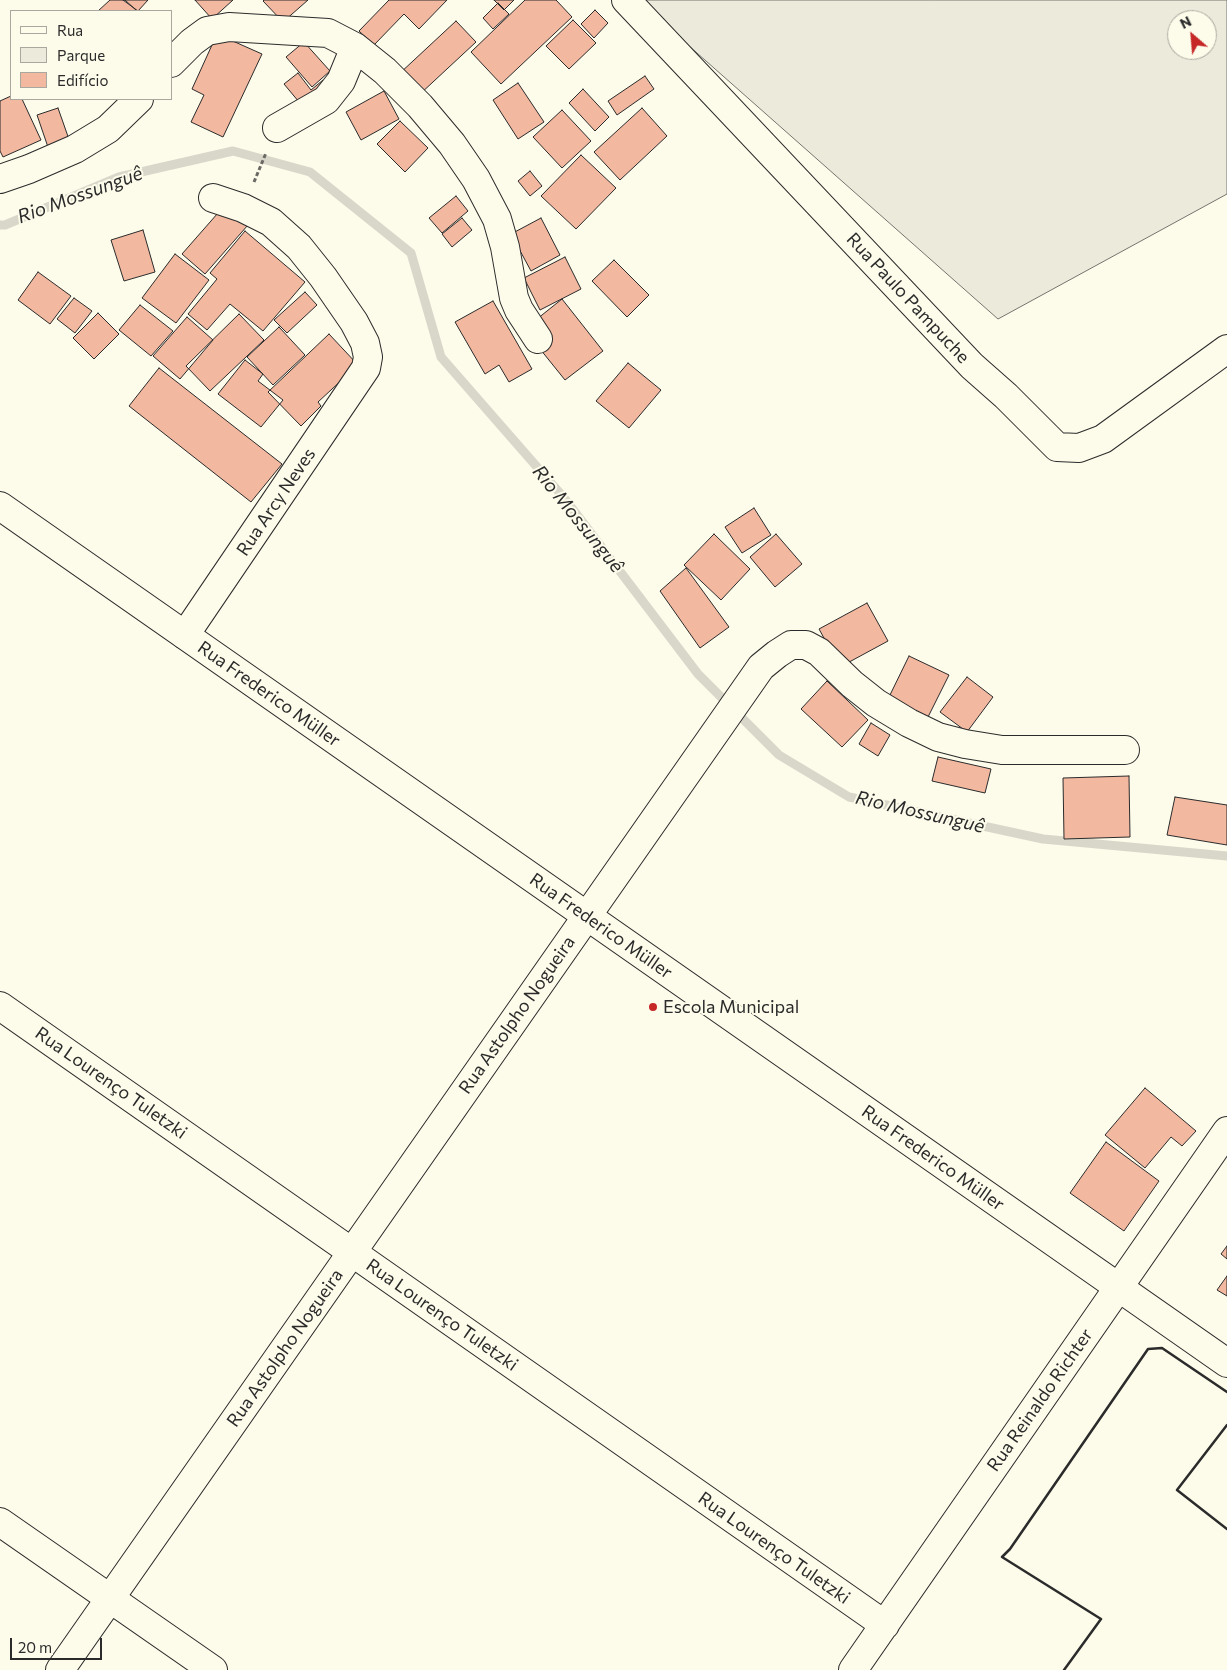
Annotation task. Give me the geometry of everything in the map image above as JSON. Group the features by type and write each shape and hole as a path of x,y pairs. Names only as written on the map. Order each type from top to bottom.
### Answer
{"street":[{"name":"Rua Paulo Pampuche","path":"626,0 972,366 1058,447 1079,448 1103,438 1227,349"},
{"path":"172,62 207,30 229,26 328,33 355,47 385,71 420,106 452,144 476,179 497,219 505,247 514,298 519,310 538,339"},
{"path":"277,128 326,100 341,81 355,47"},
{"path":"0,179 75,149 108,129 139,100"},
{"path":"213,198 243,208"},
{"name":"Rua Arcy Neves","path":"186,636 366,368 368,357 365,343 354,322 323,277 299,247 271,222 243,208"},
{"name":"Rua Frederico Müller","path":"0,506 1227,1363"},
{"name":"Rua Astolpho Nogueira","path":"60,1670 717,728 761,668 777,654 791,645 806,645 818,652 852,684 876,703 909,724 938,737 1002,750 1125,750"},
{"name":"Rua Lourenço Tuletzki","path":"0,1006 884,1625"},
{"name":"Rua Reinaldo Richter","path":"853,1670 1227,1130"},
{"path":"0,1522 213,1670"}],"path":[{"path":"243,208 277,128"}],"green space":[{"path":"637,0 1227,0 1227,194 998,319"}],"building":[{"path":"110,0 125,0 136,10 99,10"},
{"path":"123,0 148,0 139,10"},
{"path":"195,0 233,0 212,19"},
{"path":"264,0 308,0 283,22"},
{"path":"389,0 447,0 419,29 404,14 374,45 359,31"},
{"path":"494,0 514,0 504,10"},
{"path":"525,0 556,0 572,17 501,84 471,52"},
{"path":"498,3 509,14 493,29 483,18"},
{"path":"595,10 608,23 594,38 581,24"},
{"path":"573,20 596,43 569,69 546,46"},
{"path":"456,21 476,42 419,95 399,74"},
{"path":"217,34 262,54 223,137 191,122 204,95 192,89"},
{"path":"304,42 330,71 312,87 286,57"},
{"path":"298,73 311,90 323,80 330,88 304,108 284,84"},
{"path":"645,76 654,89 617,115 608,101"},
{"path":"518,83 544,122 518,139 493,100"},
{"path":"583,89 609,117 595,131 569,103"},
{"path":"384,91 399,119 361,140 346,112"},
{"path":"10,96 10,100 22,100 41,140 3,157 0,151 0,101"},
{"path":"58,108 71,145 50,153 37,115"},
{"path":"642,108 667,136 620,180 594,152"},
{"path":"562,110 591,141 562,168 533,137"},
{"path":"400,121 428,148 405,172 377,144"},
{"path":"581,155 616,188 576,229 541,196"},
{"path":"530,171 542,186 530,196 518,181"},
{"path":"456,196 468,211 442,233 429,218"},
{"path":"225,205 248,225 205,274 182,254"},
{"path":"462,218 472,230 452,247 442,234"},
{"path":"541,218 560,255 531,271 511,234"},
{"path":"143,230 155,272 124,281 111,240"},
{"path":"245,231 305,282 263,331 230,304 207,330 188,314 217,279 210,273"},
{"path":"175,254 209,280 176,323 142,298"},
{"path":"565,257 581,289 540,310 524,278"},
{"path":"614,260 649,295 627,317 592,281"},
{"path":"38,272 71,296 50,324 18,300"},
{"path":"305,292 317,305 287,333 274,320"},
{"path":"74,298 92,311 75,333 57,319"},
{"path":"562,299 603,351 565,380 536,344 537,319"},
{"path":"493,301 532,369 509,382 499,365 485,374 455,322"},
{"path":"140,305 173,331 151,356 119,330"},
{"path":"98,313 119,334 94,359 73,338"},
{"path":"239,314 264,340 210,391 186,366"},
{"path":"187,317 213,340 180,379 153,356"},
{"path":"279,327 305,355 273,385 247,357"},
{"path":"329,334 358,365 318,402 321,406 301,426 268,392"},
{"path":"245,360 263,374 258,381 283,400 261,427 218,394"},
{"path":"628,363 661,390 629,428 596,401"},
{"path":"159,368 282,464 251,502 129,406"},
{"path":"754,508 771,535 742,553 725,527"},
{"path":"714,534 750,569 721,600 684,565"},
{"path":"776,534 802,564 775,587 750,557"},
{"path":"686,568 729,627 700,648 660,591"},
{"path":"867,603 888,641 840,667 819,629"},
{"path":"909,656 949,675 928,717 889,697"},
{"path":"967,677 993,697 967,732 940,712"},
{"path":"827,681 868,720 842,747 801,709"},
{"path":"871,723 890,735 878,756 859,744"},
{"path":"938,757 991,769 985,793 932,781"},
{"path":"1129,776 1130,837 1064,839 1063,778"},
{"path":"1175,797 1227,805 1227,845 1167,835"},
{"path":"1145,1088 1196,1131 1182,1146 1171,1137 1145,1168 1105,1135"},
{"path":"1106,1142 1159,1181 1124,1231 1070,1193"},
{"path":"1227,1246 1227,1259 1221,1254"},
{"path":"1227,1276 1227,1296 1217,1290"}],"waterway":[{"name":"Rio Mossunguê","path":"0,225 5,225 119,177 233,151 310,172 411,253 441,357 565,499 698,674 779,755 849,797 1043,839 1227,856"}],"wall":[{"path":"1064,1670 1101,1619 1002,1557 1010,1549 1148,1349 1162,1348 1227,1392"},
{"path":"1227,1425 1177,1490 1227,1529"}],"place":[{"name":"Escola Municipal","path":"653,1007"}]}
